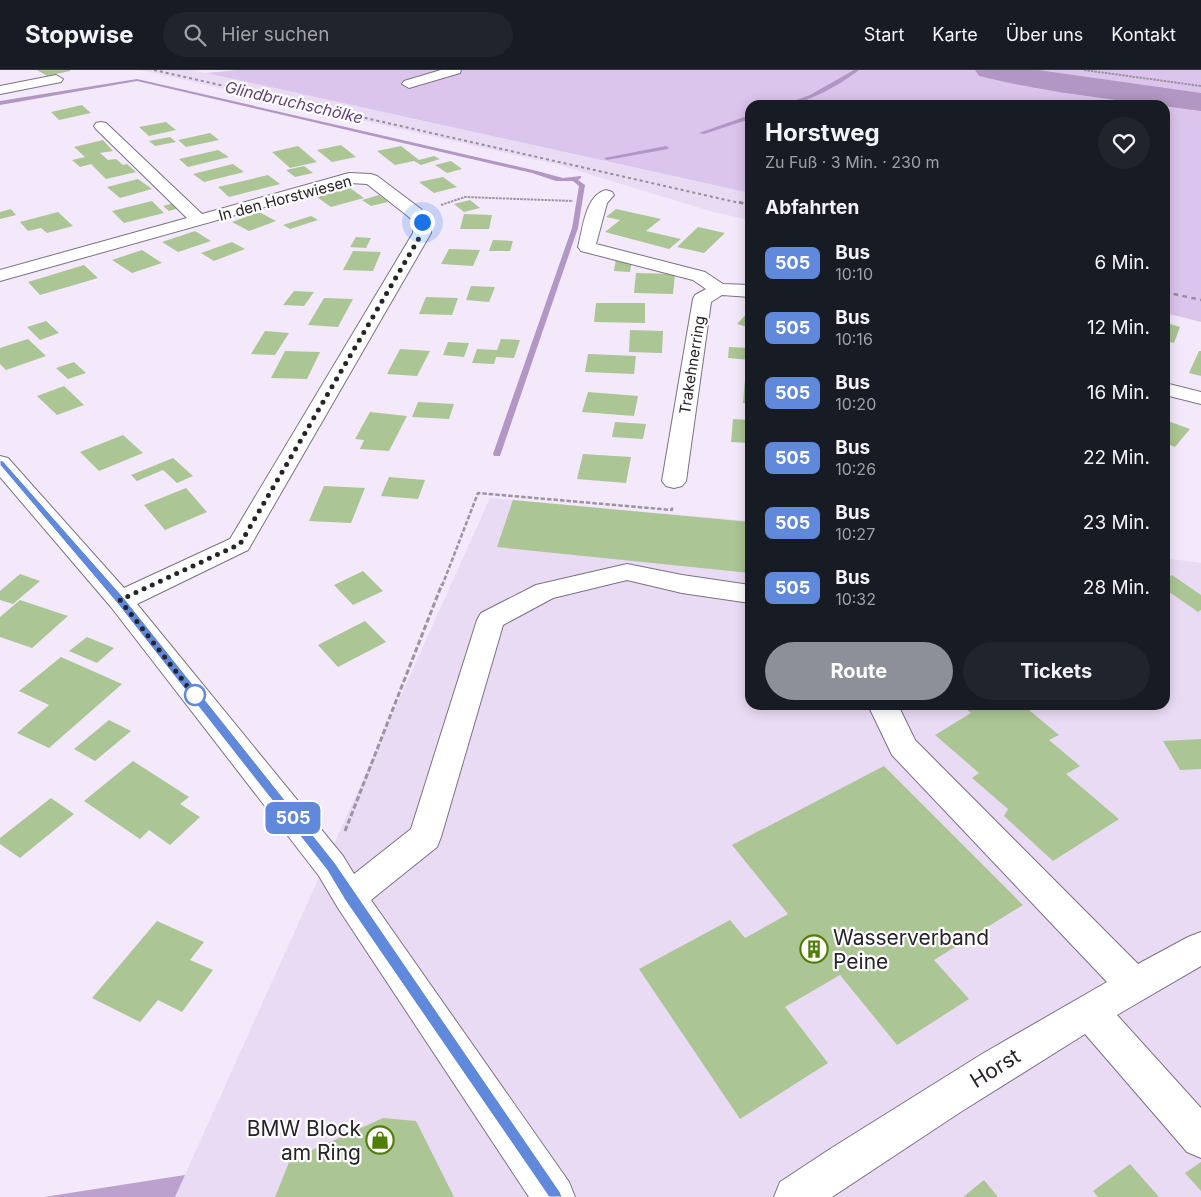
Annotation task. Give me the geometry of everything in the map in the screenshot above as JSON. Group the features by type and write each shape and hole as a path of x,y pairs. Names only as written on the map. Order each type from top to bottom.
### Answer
{"street":[{"path":"409,84 455,70"},
{"path":"0,90 56,79"},
{"name":"In den Horstwiesen","path":"101,126 199,220"},
{"name":"In den Horstwiesen","path":"0,276 350,178 371,180 415,213"},
{"path":"606,195 598,202 587,247 699,276 719,289 745,291"},
{"path":"120,600 240,544 422,233 422,222 415,213"},
{"name":"Trakehnerring","path":"674,481 702,299 719,289"},
{"path":"1170,390 1201,398"},
{"path":"0,463 120,600 331,866 350,897 554,1197"},
{"path":"350,897 425,837 491,620 545,591 627,572 682,584 745,593"},
{"path":"885,710 903,747 1134,985"},
{"name":"Horst","path":"795,1197 898,1128 1088,1011 1201,948"},
{"path":"1088,1011 1201,1138"}],"path":[{"path":"1084,70 1201,85"},
{"path":"415,213 466,197 567,201"}],"shaded area":[{"path":"140,70 192,70 745,192 745,219 713,212 559,165"},
{"path":"237,70 1201,70 1201,322 1170,314 1170,100 745,100 745,192 206,73"},
{"path":"490,498 745,521 745,710 1170,710 1170,559 1201,563 1201,1197 175,1197"},
{"path":"185,1175 175,1197 44,1197"}],"building":[{"path":"37,70 70,70 70,71 47,76"},
{"path":"82,105 91,113 59,120 51,112"},
{"path":"166,122 176,130 149,136 139,127"},
{"path":"210,133 219,140 186,147 178,140"},
{"path":"170,137 176,142 155,146 149,141"},
{"path":"103,140 113,151 100,153 108,160 116,159 123,165 127,164 136,172 106,179 91,164 80,167 72,160 85,157 74,147"},
{"path":"341,145 356,157 332,162 317,150"},
{"path":"298,146 317,162 290,168 272,152"},
{"path":"401,146 419,160 434,156 440,159 421,165 414,161 395,165 377,151"},
{"path":"218,150 229,157 188,167 179,159"},
{"path":"451,161 462,169 447,173 435,165"},
{"path":"233,164 244,172 204,182 193,174"},
{"path":"304,166 313,173 295,177 286,170"},
{"path":"268,175 280,184 229,197 218,187"},
{"path":"443,177 457,187 434,193 419,182"},
{"path":"138,179 152,189 120,198 107,187"},
{"path":"350,188 364,198 331,207 317,197"},
{"path":"379,195 388,202 371,206 362,200"},
{"path":"470,200 480,208 464,212 454,204"},
{"path":"152,201 164,213 124,223 112,211"},
{"path":"174,203 179,208 169,211 163,206"},
{"path":"11,209 16,215 0,219 0,212"},
{"path":"616,209 661,219 646,231 681,239 669,249 605,232 620,220 606,217"},
{"path":"58,212 73,226 47,233 41,228 28,231 20,222"},
{"path":"259,212 276,221 249,231 232,222"},
{"path":"464,214 492,215 489,229 460,229"},
{"path":"311,216 318,220 290,229 283,225"},
{"path":"698,227 725,233 704,253 677,247"},
{"path":"195,231 211,241 178,252 162,242"},
{"path":"356,237 371,238 366,248 350,247"},
{"path":"493,240 513,241 510,251 489,251"},
{"path":"232,242 245,249 214,261 201,253"},
{"path":"449,249 480,250 473,266 441,264"},
{"path":"142,250 162,263 132,273 112,260"},
{"path":"353,251 381,252 373,271 343,270"},
{"path":"616,259 632,260 630,272 614,271"},
{"path":"84,265 98,278 40,295 28,282"},
{"path":"636,273 675,274 673,294 634,293"},
{"path":"471,286 495,287 489,302 466,300"},
{"path":"294,291 314,292 304,306 283,305"},
{"path":"426,297 458,298 452,315 419,314"},
{"path":"324,298 353,299 338,327 308,325"},
{"path":"596,303 645,303 645,323 594,322"},
{"path":"745,315 745,326 737,324"},
{"path":"46,321 59,333 40,340 27,327"},
{"path":"1170,324 1180,327 1174,343 1170,342"},
{"path":"630,330 663,331 662,353 629,352"},
{"path":"265,331 289,333 275,355 251,354"},
{"path":"28,339 46,356 6,370 0,364 0,348"},
{"path":"501,339 520,340 514,358 496,357 494,364 472,363 477,349 497,350"},
{"path":"448,342 469,343 464,357 443,355"},
{"path":"729,347 745,348 745,360 728,358"},
{"path":"400,349 430,351 417,376 387,374"},
{"path":"285,351 320,352 307,379 271,378"},
{"path":"1199,351 1201,351 1201,376 1189,373"},
{"path":"588,354 636,356 634,374 585,372"},
{"path":"74,362 86,373 68,379 56,368"},
{"path":"745,380 745,403 743,403"},
{"path":"64,386 84,405 57,415 37,396"},
{"path":"588,392 638,396 634,416 582,412"},
{"path":"418,402 454,404 449,419 412,417"},
{"path":"370,412 407,416 389,451 360,449 364,440 355,439"},
{"path":"733,419 745,420 745,443 731,442"},
{"path":"615,422 646,424 643,439 612,437"},
{"path":"1170,422 1190,429 1175,447 1170,445"},
{"path":"123,435 143,453 99,471 80,452"},
{"path":"583,454 631,457 626,483 577,479"},
{"path":"173,458 193,476 177,483 163,470 137,481 131,475"},
{"path":"389,477 425,480 418,499 381,496"},
{"path":"324,486 365,488 351,523 309,521"},
{"path":"186,488 207,512 165,530 144,505"},
{"path":"513,500 745,522 745,572 497,547"},
{"path":"363,571 383,591 353,605 334,585"},
{"path":"20,574 40,581 13,604 0,600 0,591"},
{"path":"1172,575 1201,595 1201,610 1198,612 1170,592 1170,576"},
{"path":"20,600 68,616 32,648 0,637 0,617"},
{"path":"365,621 386,642 338,667 318,645"},
{"path":"87,637 114,648 97,663 69,651"},
{"path":"61,657 122,684 49,748 17,733 49,705 19,691"},
{"path":"967,710 1029,710 1059,735 1049,740 1080,766 1066,774 1119,819 1053,861 1004,816 1008,809 972,778 979,773 935,735 971,713"},
{"path":"109,720 131,731 95,761 74,749"},
{"path":"1201,739 1201,769 1180,770 1163,741"},
{"path":"133,761 189,797 180,804 200,817 170,845 149,830 140,839 84,801"},
{"name":"Wasserverband Peine","path":"884,766 1023,905 934,960 969,999 897,1045 840,975 785,1007 828,1063 740,1119 639,969 730,920 745,938 788,914 732,845"},
{"path":"51,798 74,814 20,858 0,844 0,838"},
{"path":"157,921 204,942 190,960 213,970 182,1012 158,1000 140,1022 92,998"},
{"name":"BMW Block am Ring","path":"383,1118 416,1121 454,1197 275,1197 290,1160"},
{"path":"1201,1162 1201,1191 1185,1173"},
{"path":"1130,1164 1159,1197 1098,1197 1093,1191"},
{"path":"984,1180 998,1197 963,1197"}],"waterway":[{"name":"Glindbruchschölke","path":"800,100 812,96 857,70"},
{"path":"989,70 1045,80 1201,102"},
{"name":"Glindbruchschölke","path":"0,103 137,80 533,172 556,179 569,180 579,177"},
{"name":"Glindbruchschölke","path":"702,133 745,119"},
{"name":"Glindbruchschölke","path":"607,158 666,148"},
{"path":"497,454 575,228 582,185 575,180"}],"railway":[{"path":"154,70 744,204"},
{"path":"739,202 745,204"},
{"path":"1170,293 1201,300"}],"bus line":[{"name":"505","path":"0,463 120,600 331,866 350,897 554,1197"}],"place":[{"name":"Wasserverband Peine","path":"814,949"},
{"name":"BMW Block am Ring","path":"380,1140"}],"route":[{"path":"195,695 199,701 120,600 240,544 422,233 422,222"}]}
